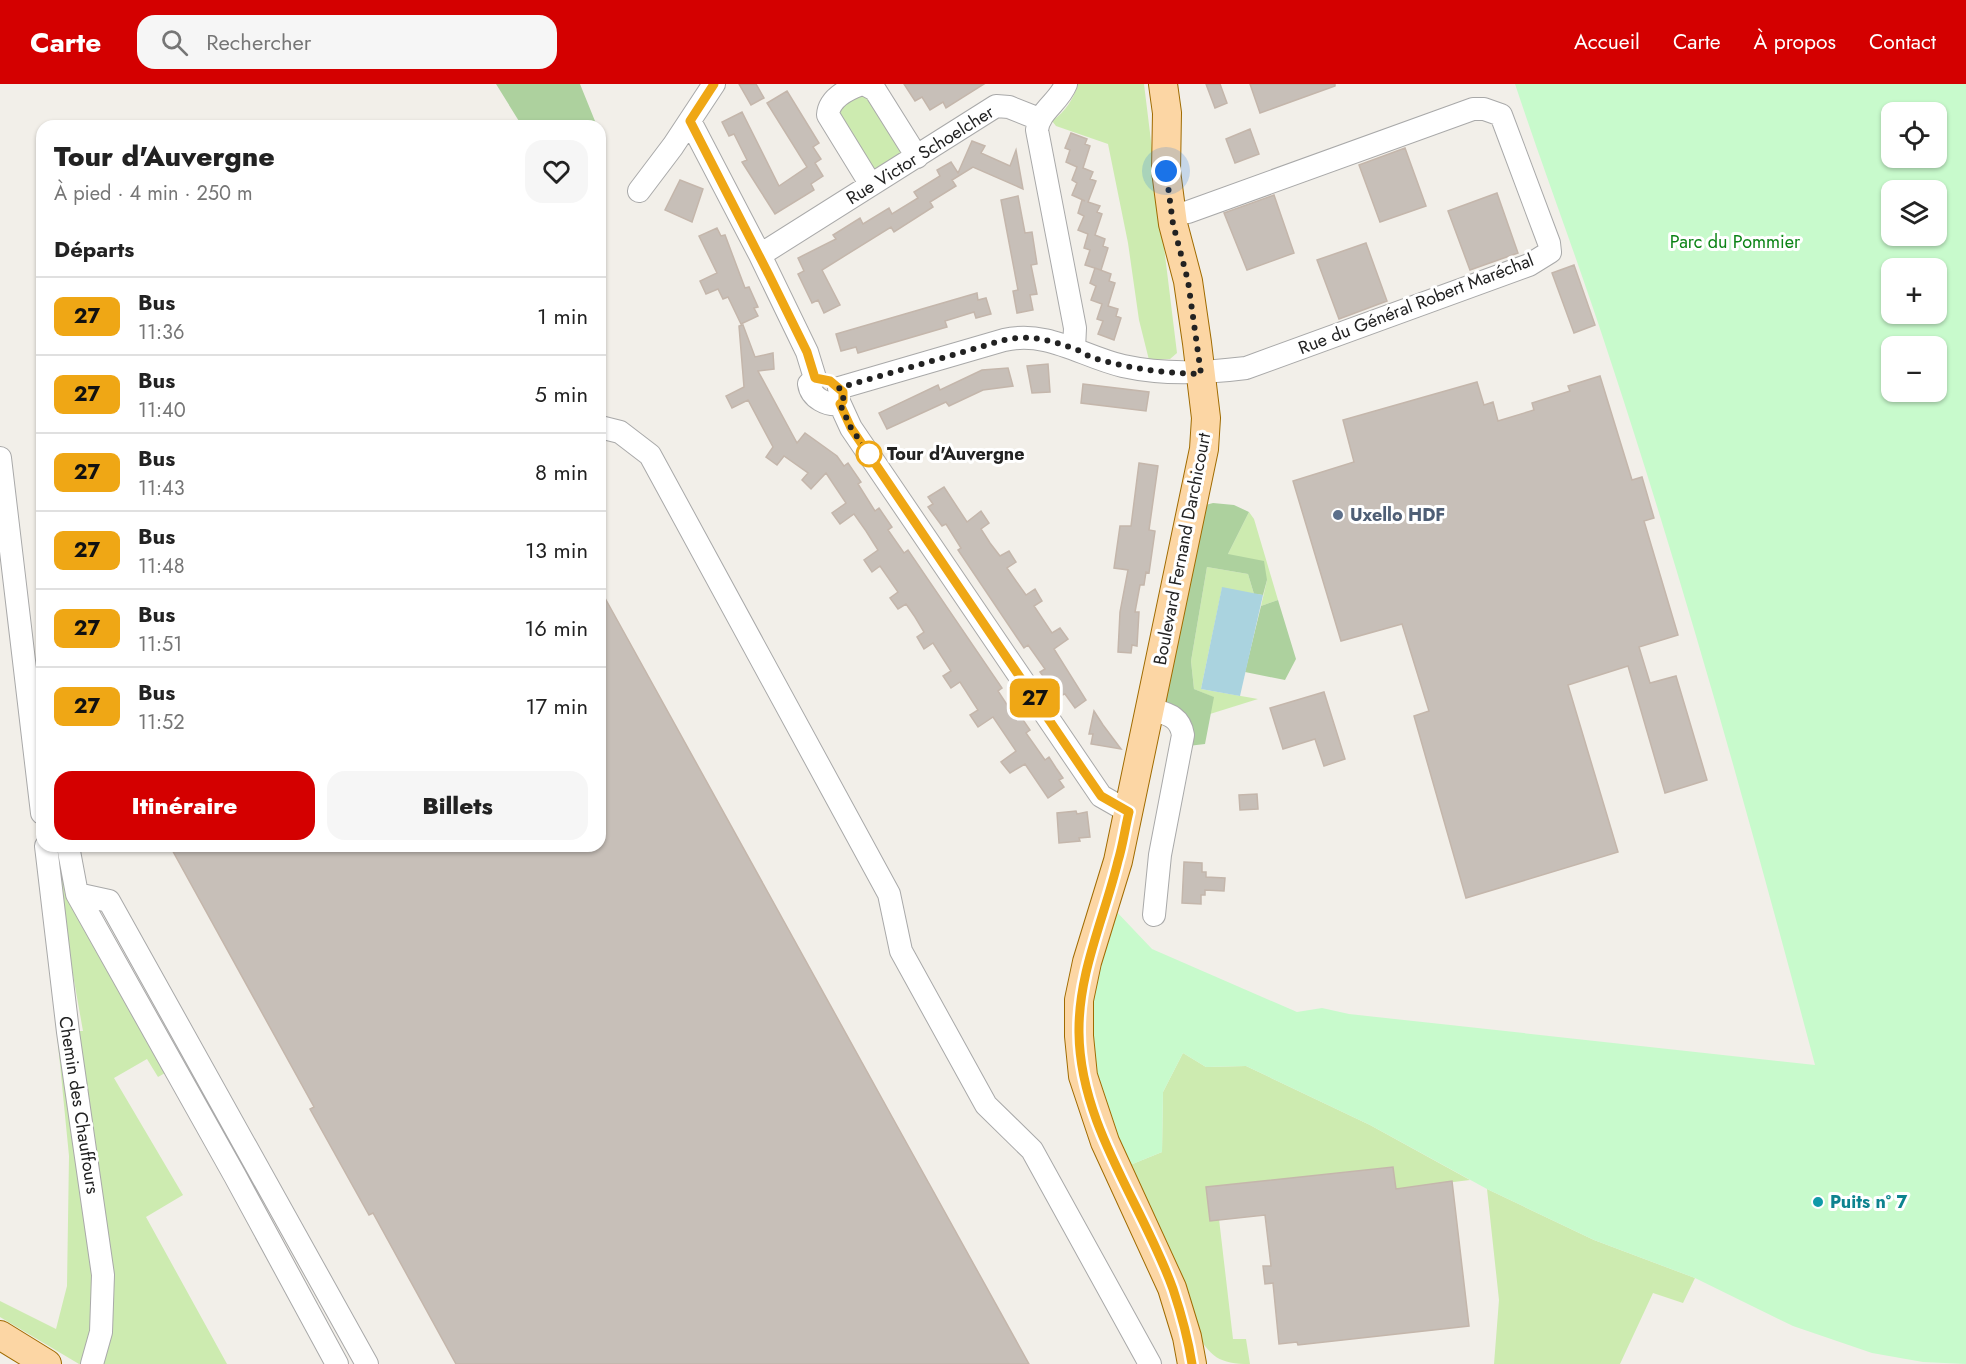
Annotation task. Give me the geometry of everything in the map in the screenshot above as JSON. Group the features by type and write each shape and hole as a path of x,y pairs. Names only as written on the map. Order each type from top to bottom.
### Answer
{"main road":[{"name":"Boulevard Fernand Darchicourt","path":"1163,84 1167,113 1182,169 1180,214 1206,418 1204,449 1118,861 1087,962 1079,1000 1078,1036 1083,1076 1105,1142 1172,1287 1187,1337 1192,1364"},
{"path":"0,1335 47,1364"}],"street":[{"path":"639,191 714,84"},
{"path":"871,185 828,114 834,99 863,84 875,90 917,157"},
{"path":"1066,84 1059,97 1039,119 1037,130 1075,328 1074,349"},
{"name":"Rue Victor Schoelcher","path":"760,255 1000,105 1039,119"},
{"name":"Rue du Général Robert Maréchal","path":"1180,214 1473,109 1484,109 1501,115 1549,243 1550,252 1529,265 1246,368 1201,374"},
{"path":"690,121 760,255 807,352 815,378 830,381 840,396 851,428 1101,796 1129,812"},
{"path":"840,396 1019,337 1036,337 1074,349 1094,359 1125,366 1201,374"},
{"path":"606,428 620,432 650,455 889,894 901,951 986,1105 1032,1150 1150,1364"},
{"path":"0,458 36,762"},
{"path":"1151,709 1170,714 1182,726 1160,855 1154,915"},
{"name":"Chemin des Chauffours","path":"47,852 66,1021 100,1246 104,1307 101,1332 92,1364"},
{"path":"69,852 77,894 337,1364"},
{"path":"77,894 109,901 367,1364"}],"green space":[{"path":"496,84 580,84 595,120 518,120"},
{"path":"1078,84 1144,84 1177,353 1170,359 1149,360 1139,320 1128,243 1108,144 1056,126 1052,121 1068,105"},
{"name":"Parc du Pommier","path":"1515,84 1966,84 1966,1364 1923,1362 1872,1353 1793,1326 1695,1278 1594,1240 1487,1189 1370,1125 1246,1066 1206,1067 1183,1053 1163,1092 1162,1152 1118,1170 1079,1036 1114,909 1152,949 1297,1012 1322,1008 1349,1014 1815,1065 1693,624 1600,327"},
{"path":"862,90 909,155 873,176 834,110"},
{"path":"1213,503 1234,505 1249,512 1228,554 1264,561 1267,580 1263,595 1254,594 1248,574 1207,567 1191,661 1194,689 1214,697 1205,744 1188,746 1161,701 1202,506"},
{"path":"1249,512 1254,519 1278,600 1261,606 1267,580 1228,554"},
{"path":"1207,567 1248,574 1254,594 1222,588 1201,689 1258,699 1210,714 1213,697 1194,689 1191,661"},
{"path":"1278,600 1296,659 1285,680 1245,672 1261,606"},
{"path":"51,852 59,853 65,894 165,1073 158,1077 147,1059 114,1078 183,1195 146,1217 227,1364 79,1364 0,1317 0,1301 56,1329 67,1286 69,1156 57,1034 63,1033 101,1332 74,1031 83,1031"},
{"path":"1183,1053 1206,1067 1246,1066 1370,1125 1470,1180 1396,1189 1393,1167 1206,1187 1210,1220 1219,1219 1233,1339 1246,1339 1250,1364 1239,1364 1217,1357 1200,1339 1130,1165 1162,1152 1163,1092"},
{"path":"1487,1189 1594,1240 1695,1278 1683,1303 1653,1293 1620,1364 1494,1364 1499,1300"}],"water":[{"path":"1222,587 1263,595 1240,696 1201,689"}],"building":[{"path":"739,84 756,84 764,98 751,105"},
{"path":"904,84 984,84 946,108 943,102 930,110 922,97 915,101"},
{"path":"1206,84 1220,84 1227,103 1215,108"},
{"path":"1250,84 1335,84 1335,86 1260,113"},
{"path":"787,91 819,143 813,147 821,159 815,163 823,176 811,184 814,190 775,214 742,162 747,160 734,134 729,136 722,122 742,112 779,186 807,167 767,103"},
{"path":"1250,129 1259,154 1235,163 1226,139"},
{"path":"1071,133 1087,139 1085,144 1090,146 1083,168 1093,172 1090,179 1096,181 1088,202 1100,206 1097,212 1102,214 1095,235 1105,239 1103,246 1108,248 1101,270 1085,265 1090,250 1084,248 1088,234 1078,230 1084,216 1078,213 1082,200 1085,201 1072,195 1077,183 1072,180 1077,167 1066,162 1070,150 1065,148"},
{"path":"972,141 985,146 981,153 1010,166 1016,150 1023,189 973,167 952,180 956,186 930,202 933,207 894,232 891,227 822,270 840,305 824,313 818,300 812,303 798,274 804,271 798,258 836,239 833,235 860,218 863,224 889,208 892,214 918,198 914,192 940,176 937,170 951,162 958,173"},
{"path":"1405,148 1426,206 1380,222 1359,165"},
{"path":"680,180 703,189 692,222 665,210"},
{"path":"1497,193 1518,253 1470,270 1448,211"},
{"path":"1274,195 1294,253 1247,270 1224,213"},
{"path":"1018,196 1025,233 1032,232 1037,264 1031,265 1037,294 1030,295 1033,310 1017,313 1013,291 1018,290 1001,200"},
{"path":"717,228 721,236 725,235 745,288 749,287 758,307 754,308 758,316 741,324 728,297 723,299 718,289 706,294 700,281 717,273 699,236"},
{"path":"1366,243 1387,301 1339,319 1317,260"},
{"path":"1574,265 1595,325 1574,333 1552,273"},
{"path":"1095,268 1111,274 1109,281 1115,283 1108,306 1118,309 1116,316 1121,318 1114,340 1098,334 1103,321 1097,319 1102,304 1091,300 1096,286 1090,283"},
{"path":"977,293 978,300 986,298 991,314 976,318 974,312 945,321 947,327 858,353 856,347 841,351 836,334"},
{"path":"743,325 755,357 773,353 774,369 758,371 797,443 805,433 837,456 844,466 848,463 861,482 858,484 875,511 879,508 892,527 888,530 904,553 908,550 1002,688 998,691 1013,714 1017,711 1030,730 1026,733 1045,760 1049,757 1063,778 1059,780 1064,787 1048,798 1025,764 1010,773 1001,762 1016,751 993,717 978,727 970,715 978,710 960,682 951,688 943,676 951,671 933,643 924,649 917,637 924,632 915,617 906,604 898,609 890,598 898,592 880,566 872,572 864,560 878,550 866,531 854,514 840,524 832,513 846,503 826,473 811,489 802,480 808,473 784,456 777,465 766,457 773,447 748,400 732,408 726,396 744,387 739,326"},
{"path":"1048,364 1050,392 1032,393 1027,366"},
{"path":"1008,368 1013,386 983,390 949,406 946,402 887,429 879,413 938,385 940,390 982,370"},
{"path":"1600,376 1632,480 1642,477 1654,518 1644,521 1678,635 1639,647 1650,683 1676,676 1707,780 1665,793 1628,666 1568,685 1618,852 1466,898 1414,716 1429,711 1402,624 1341,641 1293,481 1354,462 1343,420 1477,382 1484,405 1493,402 1498,421 1534,410 1532,403 1570,391 1568,386"},
{"path":"1083,384 1149,392 1146,411 1081,403"},
{"path":"1139,463 1158,466 1149,530 1155,531 1149,573 1146,572 1144,585 1140,585 1135,612 1139,612 1137,646 1132,645 1131,653 1118,652 1120,612 1128,570 1114,568 1120,526 1131,526"},
{"path":"944,487 967,522 981,511 989,523 981,529 990,543 1000,556 1009,551 1016,562 1007,568 1026,595 1035,589 1042,601 1034,606 1052,633 1060,628 1068,639 1054,649 1086,700 1075,708 1065,694 1062,695 1057,688 1053,690 1040,672 1045,669 1028,645 1024,648 958,550 961,548 946,524 942,526 928,507 933,504 928,497"},
{"path":"606,600 1029,1364 456,1364 373,1213 369,1215 310,1109 314,1107 173,852 606,852"},
{"path":"1324,692 1345,759 1324,766 1315,739 1283,749 1270,708"},
{"path":"1094,711 1121,749 1091,744 1093,734 1089,734"},
{"path":"1257,794 1258,809 1240,810 1239,795"},
{"path":"1076,811 1077,814 1087,812 1090,837 1079,838 1080,841 1059,843 1057,813"},
{"path":"1184,862 1202,863 1202,872 1206,872 1206,877 1225,878 1224,891 1205,890 1205,895 1201,895 1201,904 1182,903"},
{"path":"1393,1167 1396,1189 1452,1181 1469,1326 1298,1345 1297,1342 1279,1344 1273,1283 1265,1284 1263,1266 1271,1266 1265,1215 1210,1221 1206,1187"}],"bus line":[{"name":"27","path":"714,84 690,121 760,255 807,352 815,378 830,381 843,392 843,401 840,404 851,428 1083,770 1101,796 1129,812 1118,861 1087,962 1079,1000 1078,1036 1083,1076 1105,1142 1172,1287 1187,1337 1192,1364"}],"place":[{"name":"Tour d'Auvergne","path":"869,454"},
{"name":"Uxello HDF","path":"1338,515"},
{"name":"Puits n° 7","path":"1818,1202"}],"route":[{"path":"869,454 851,428 840,404 844,394 839,388 1004,340 1026,336 1036,337 1081,351 1094,359 1138,369 1201,374 1188,281 1173,224 1166,171"}]}
